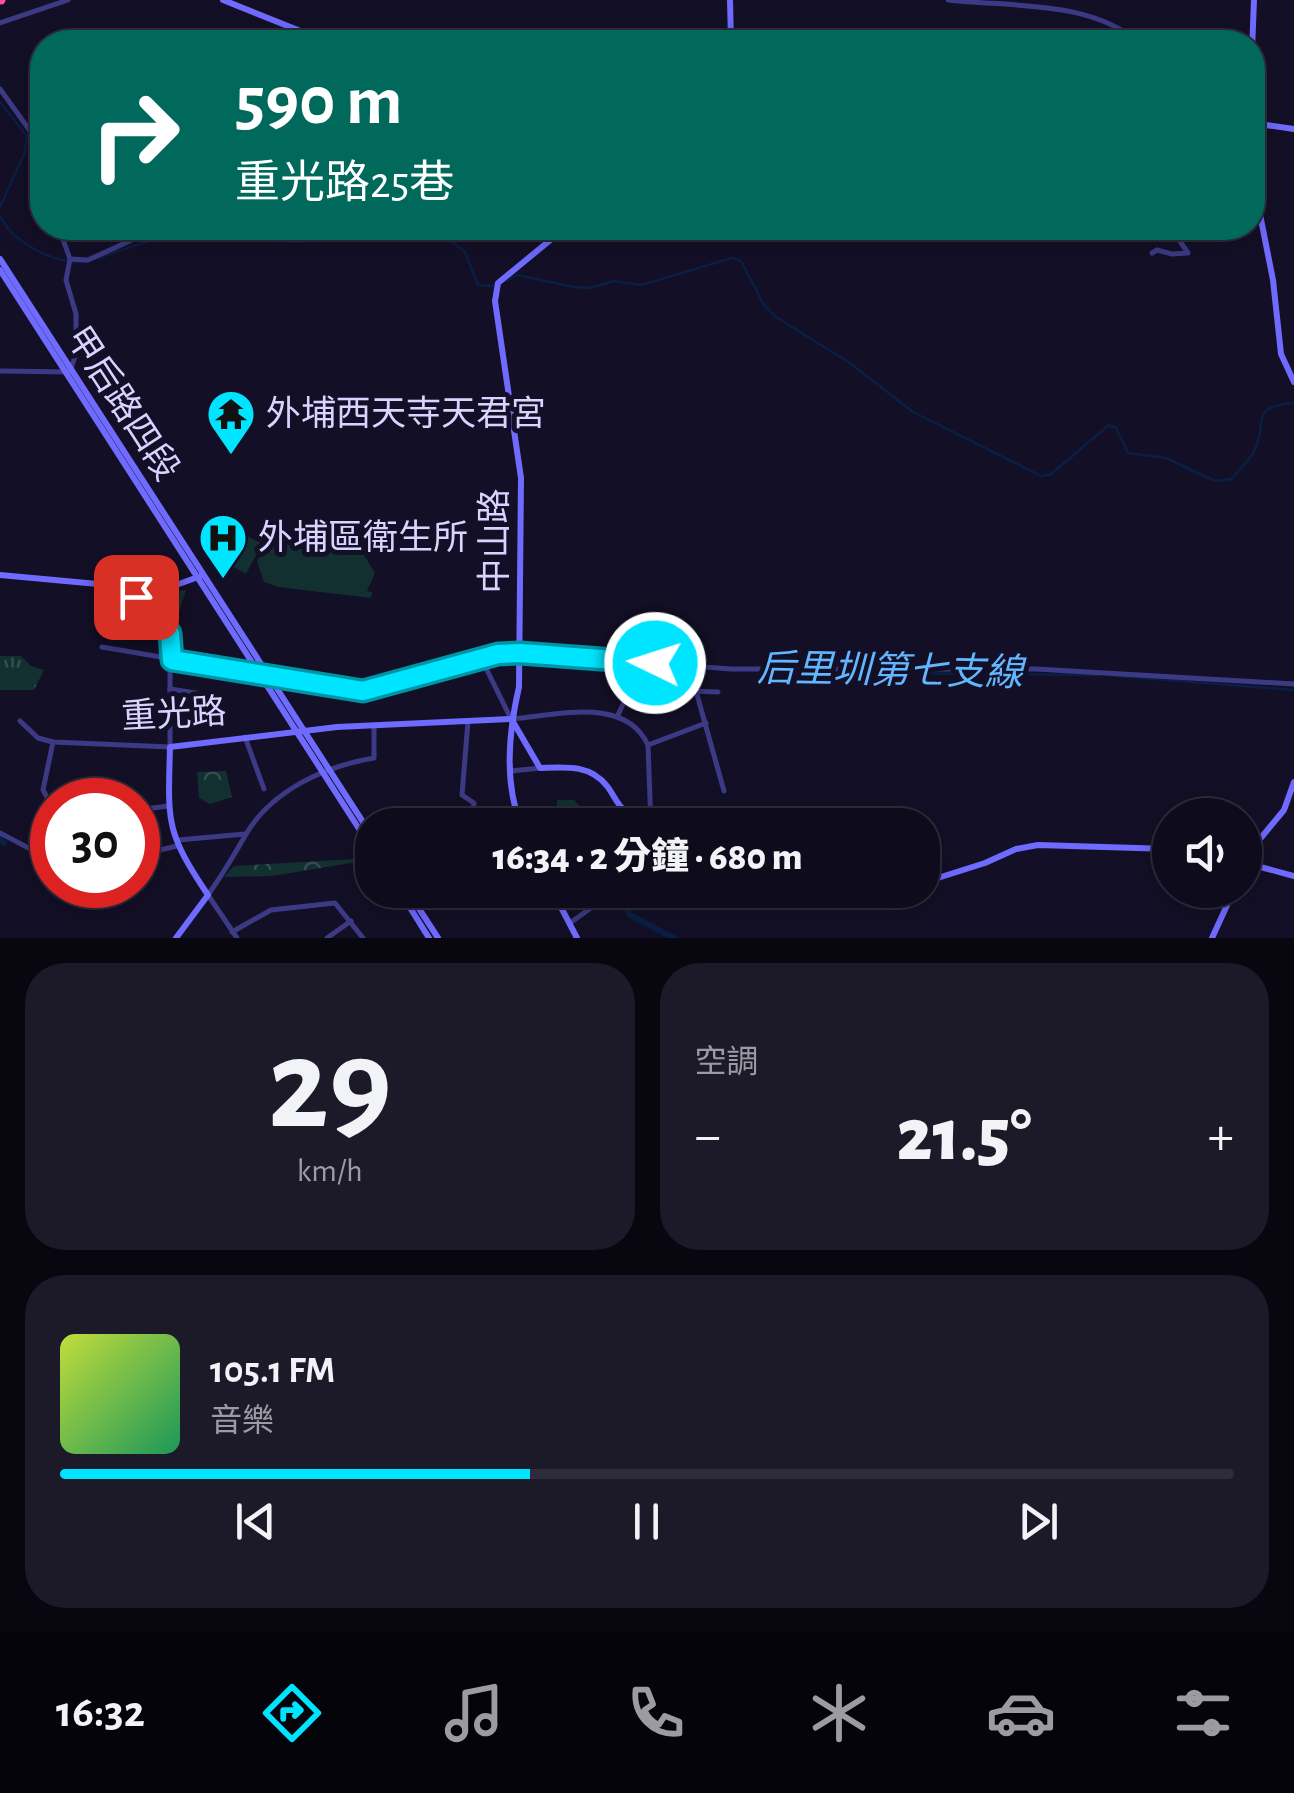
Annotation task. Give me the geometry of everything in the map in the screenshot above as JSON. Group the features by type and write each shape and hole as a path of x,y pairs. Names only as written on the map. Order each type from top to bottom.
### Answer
{"street":[{"path":"0,23 68,0"},
{"path":"223,0 298,30"},
{"path":"730,0 731,30"},
{"path":"948,0 1095,16 1124,30"},
{"path":"1252,30 1253,1"},
{"path":"0,88 30,129"},
{"path":"1265,125 1294,129"},
{"path":"0,371 68,373 77,336 76,314 66,280 70,260 63,240"},
{"path":"70,260 88,260 134,240"},
{"name":"中山路","path":"515,808 511,719 520,687 521,478 494,301 498,283 550,240"},
{"path":"1152,253 1188,253 1179,240"},
{"path":"1265,240 1281,354 1294,382"},
{"name":"甲后路四段","path":"0,259 68,373"},
{"name":"甲后路四段","path":"0,270 200,576"},
{"path":"0,575 152,588 200,576"},
{"path":"200,576 260,676 355,812"},
{"path":"200,576 272,677 300,731"},
{"path":"126,586 170,633 168,806 176,843 208,895 235,935 271,910 335,903 363,938"},
{"path":"102,647 363,691 482,659 520,653 731,669 1036,668 1294,684"},
{"path":"482,659 540,768"},
{"path":"170,689 221,698"},
{"path":"618,716 630,690 718,692"},
{"path":"696,690 724,792"},
{"path":"511,719 602,711 635,725 648,745 651,808"},
{"name":"重光路","path":"53,742 170,746 374,725 511,719"},
{"path":"20,721 38,738 53,742 46,778"},
{"path":"468,722 462,795 474,802 473,808"},
{"path":"648,745 706,723"},
{"path":"176,938 232,862 245,834 278,798 301,782 374,758 374,725"},
{"path":"245,737 264,789"},
{"path":"512,771 567,766 588,771 598,776 623,808"},
{"path":"327,772 355,820"},
{"path":"1262,835 1284,810 1294,782"},
{"path":"160,807 168,806"},
{"path":"0,832 30,849"},
{"path":"160,848 245,834"},
{"path":"940,877 1038,844 1152,848"},
{"path":"1262,868 1294,876"},
{"path":"411,908 430,938"},
{"path":"419,908 438,938"},
{"path":"562,908 577,938"},
{"path":"570,923 591,908"},
{"path":"1212,938 1226,908"},
{"path":"327,938 351,921"}],"green space":[{"path":"244,534 262,544 246,574 228,564"},
{"path":"276,543 364,555 375,573 367,591 372,592 371,598 264,582 257,562 263,549"},
{"path":"186,590 174,627 143,600 146,593"},
{"path":"0,656 21,656 31,666 44,670 34,690 0,690"},
{"path":"226,771 232,797 210,804 199,798 197,772"},
{"path":"557,800 574,800 581,808 557,808"},
{"path":"355,859 355,863 272,876 224,877 234,866"}],"waterway":[{"path":"0,102 27,136 25,152 0,207"},
{"path":"0,216 15,235 37,250 62,260 86,262"},
{"path":"98,258 152,240"},
{"path":"282,240 314,240"},
{"path":"447,240 465,252 478,285 494,286"},
{"path":"506,281 517,275 574,287 590,288 613,281 641,285 732,258 741,261 764,305 776,317 850,363 913,412 1041,476 1051,474 1109,425 1116,428 1128,453 1166,458 1215,481 1231,479 1253,453 1264,413 1294,403"},
{"name":"后里圳第七支線","path":"487,664 506,659 653,666"},
{"name":"后里圳第七支線","path":"766,672 1098,675"},
{"name":"后里圳第七支線","path":"1116,676 1294,690"},
{"path":"0,839 4,843"},
{"path":"626,908 630,915 674,938"}],"place":[{"name":"外埔西天寺天君宮","path":"231,456"},
{"name":"外埔區衛生所","path":"223,580"}],"route":[{"path":"136,597 170,633 172,660 363,691 498,654 655,663"}]}
